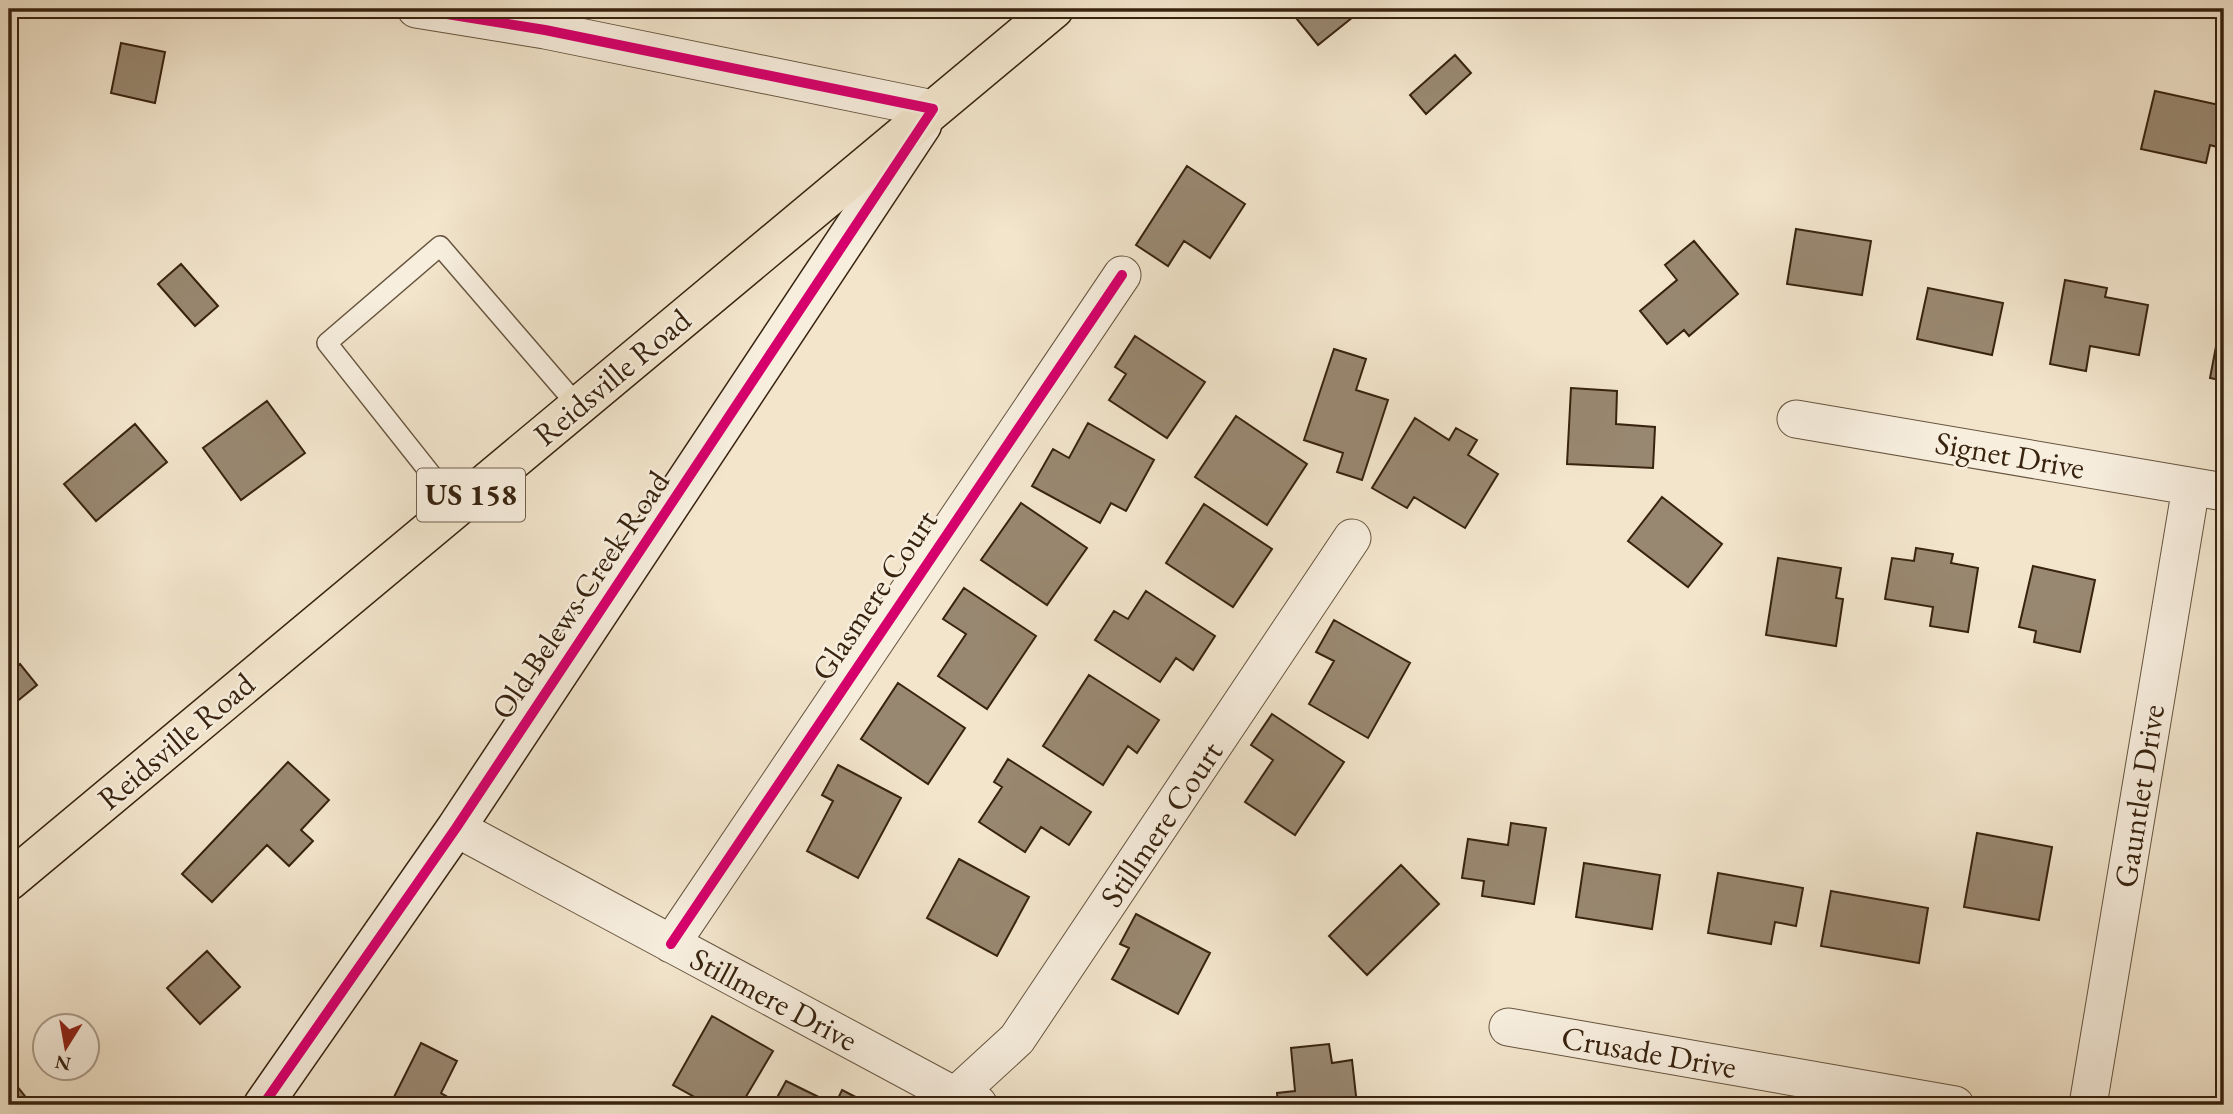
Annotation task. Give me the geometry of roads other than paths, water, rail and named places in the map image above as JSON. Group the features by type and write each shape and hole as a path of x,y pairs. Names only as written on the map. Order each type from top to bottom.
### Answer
{"highway":[{"name":"Reidsville Road","path":"9,881 1054,9"}],"street":[{"path":"416,9 547,20 933,109"},
{"name":"Old Belews Creek Road","path":"263,1105 456,828 933,109"},
{"name":"Glasmere Court","path":"670,944 1122,275"},
{"name":"Signet Drive","path":"1796,419 2208,489"},
{"name":"Gauntlet Drive","path":"2088,1105 2208,489"},
{"name":"Stillmere Court","path":"969,1101 1017,1039 1352,538"},
{"name":"Stillmere Drive","path":"456,828 969,1101"},
{"name":"Crusade Drive","path":"1508,1027 1955,1105"}],"lane":[{"path":"457,506 327,343 440,246 578,406"}]}
